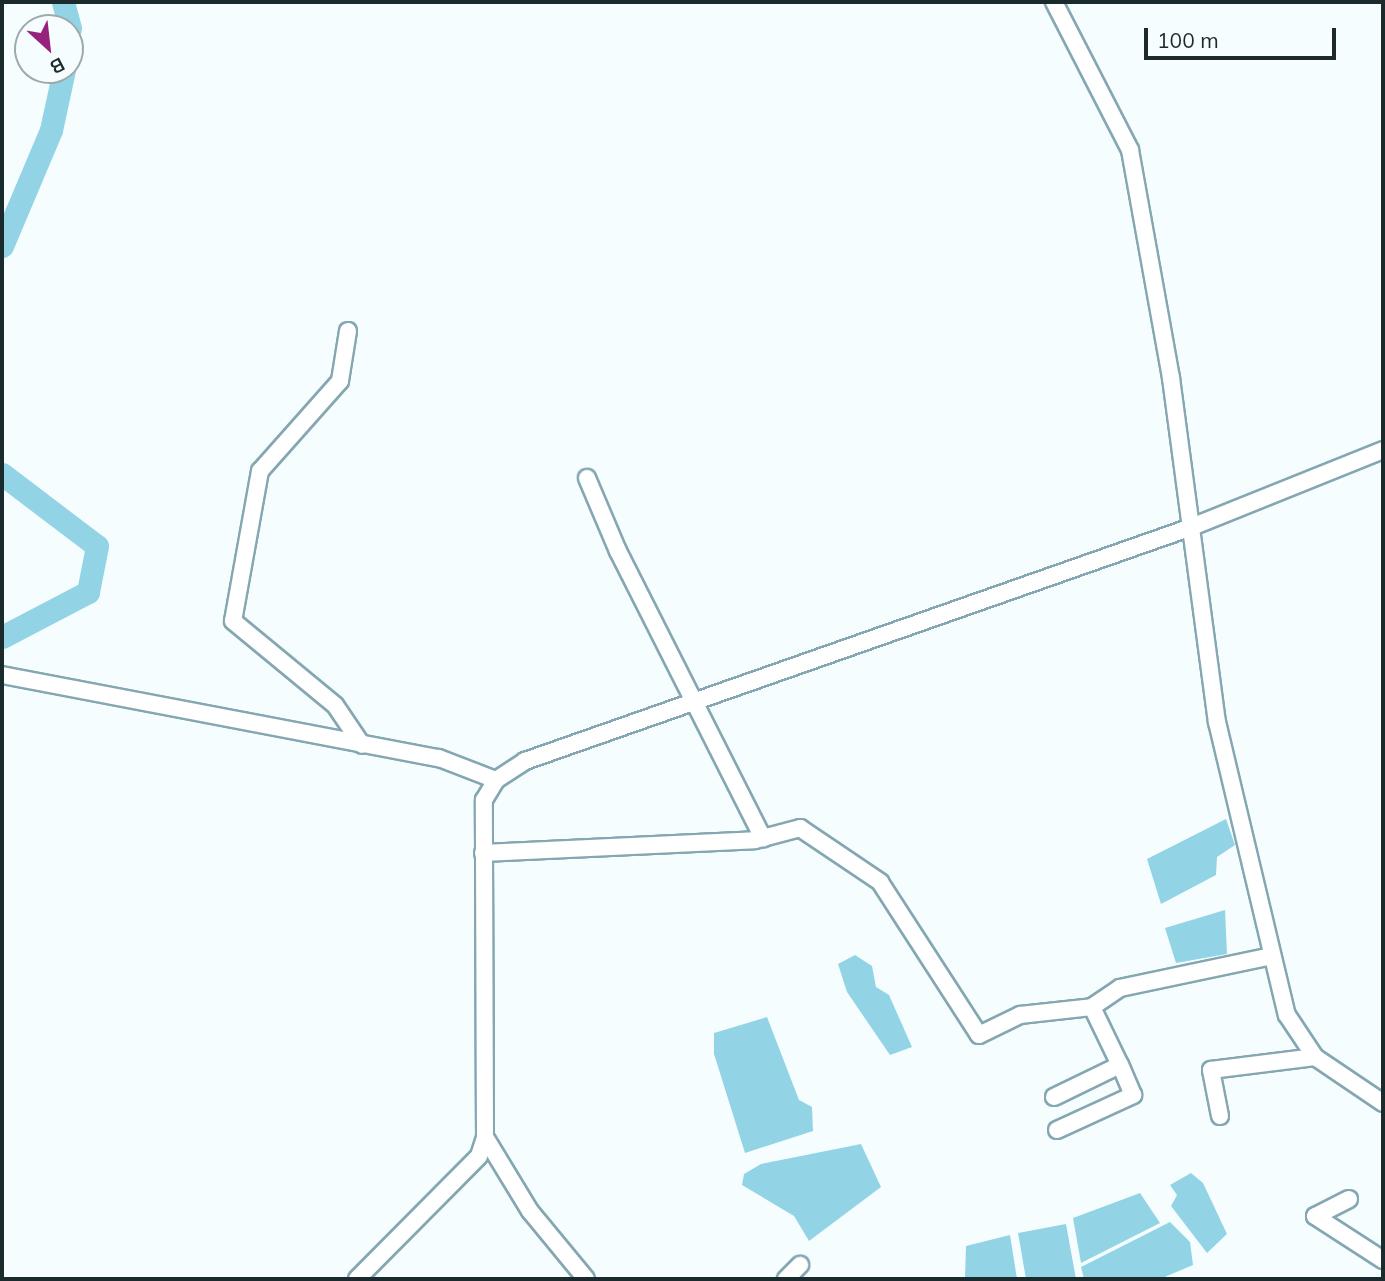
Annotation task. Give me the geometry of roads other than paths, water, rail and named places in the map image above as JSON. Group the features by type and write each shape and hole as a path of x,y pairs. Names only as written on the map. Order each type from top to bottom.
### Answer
{"street":[{"path":"1054,2 1130,150 1171,378 1217,722 1272,956 1294,1032 1315,1057 1383,1103"},
{"path":"348,331 341,381 260,471 233,621 335,705 362,745"},
{"path":"357,1279 470,1169 485,1137 484,800 496,780 525,761 1189,527 1383,450"},
{"path":"587,478 618,551 696,699 764,838"},
{"path":"2,675 439,758 496,780"},
{"path":"483,853 764,838 800,828 880,882 979,1035 1020,1015 1092,1007 1135,981 1272,956"},
{"path":"1056,1130 1133,1095 1092,1007"},
{"path":"1220,1116 1211,1070 1315,1057"},
{"path":"1054,1097 1120,1065"},
{"path":"485,1137 530,1211 586,1279"},
{"path":"1349,1199 1315,1216 1383,1260"},
{"path":"786,1279 800,1265"}],"water":[{"path":"1226,819 1235,845 1217,857 1216,875 1161,904 1147,859"},
{"path":"1225,910 1227,954 1176,963 1165,928"},
{"path":"855,955 872,966 876,987 889,995 912,1047 890,1055 847,992 838,964"},
{"path":"767,1017 799,1100 812,1107 813,1131 745,1153 714,1054 714,1033"},
{"path":"861,1144 881,1187 809,1241 794,1216 742,1185 744,1174 761,1164"},
{"path":"1191,1173 1203,1183 1227,1234 1207,1253 1171,1206 1177,1195 1170,1185"},
{"path":"1140,1193 1160,1223 1081,1263 1073,1218"},
{"path":"1170,1222 1190,1242 1193,1265 1160,1279 1084,1279 1081,1267"},
{"path":"1066,1224 1076,1279 1026,1279 1018,1233"},
{"path":"1010,1235 1017,1279 965,1279 966,1246"}],"waterway":[{"path":"63,2 66,14"},
{"path":"2,246 51,130 61,84"},
{"path":"2,474 97,546 88,592 2,637"}]}
